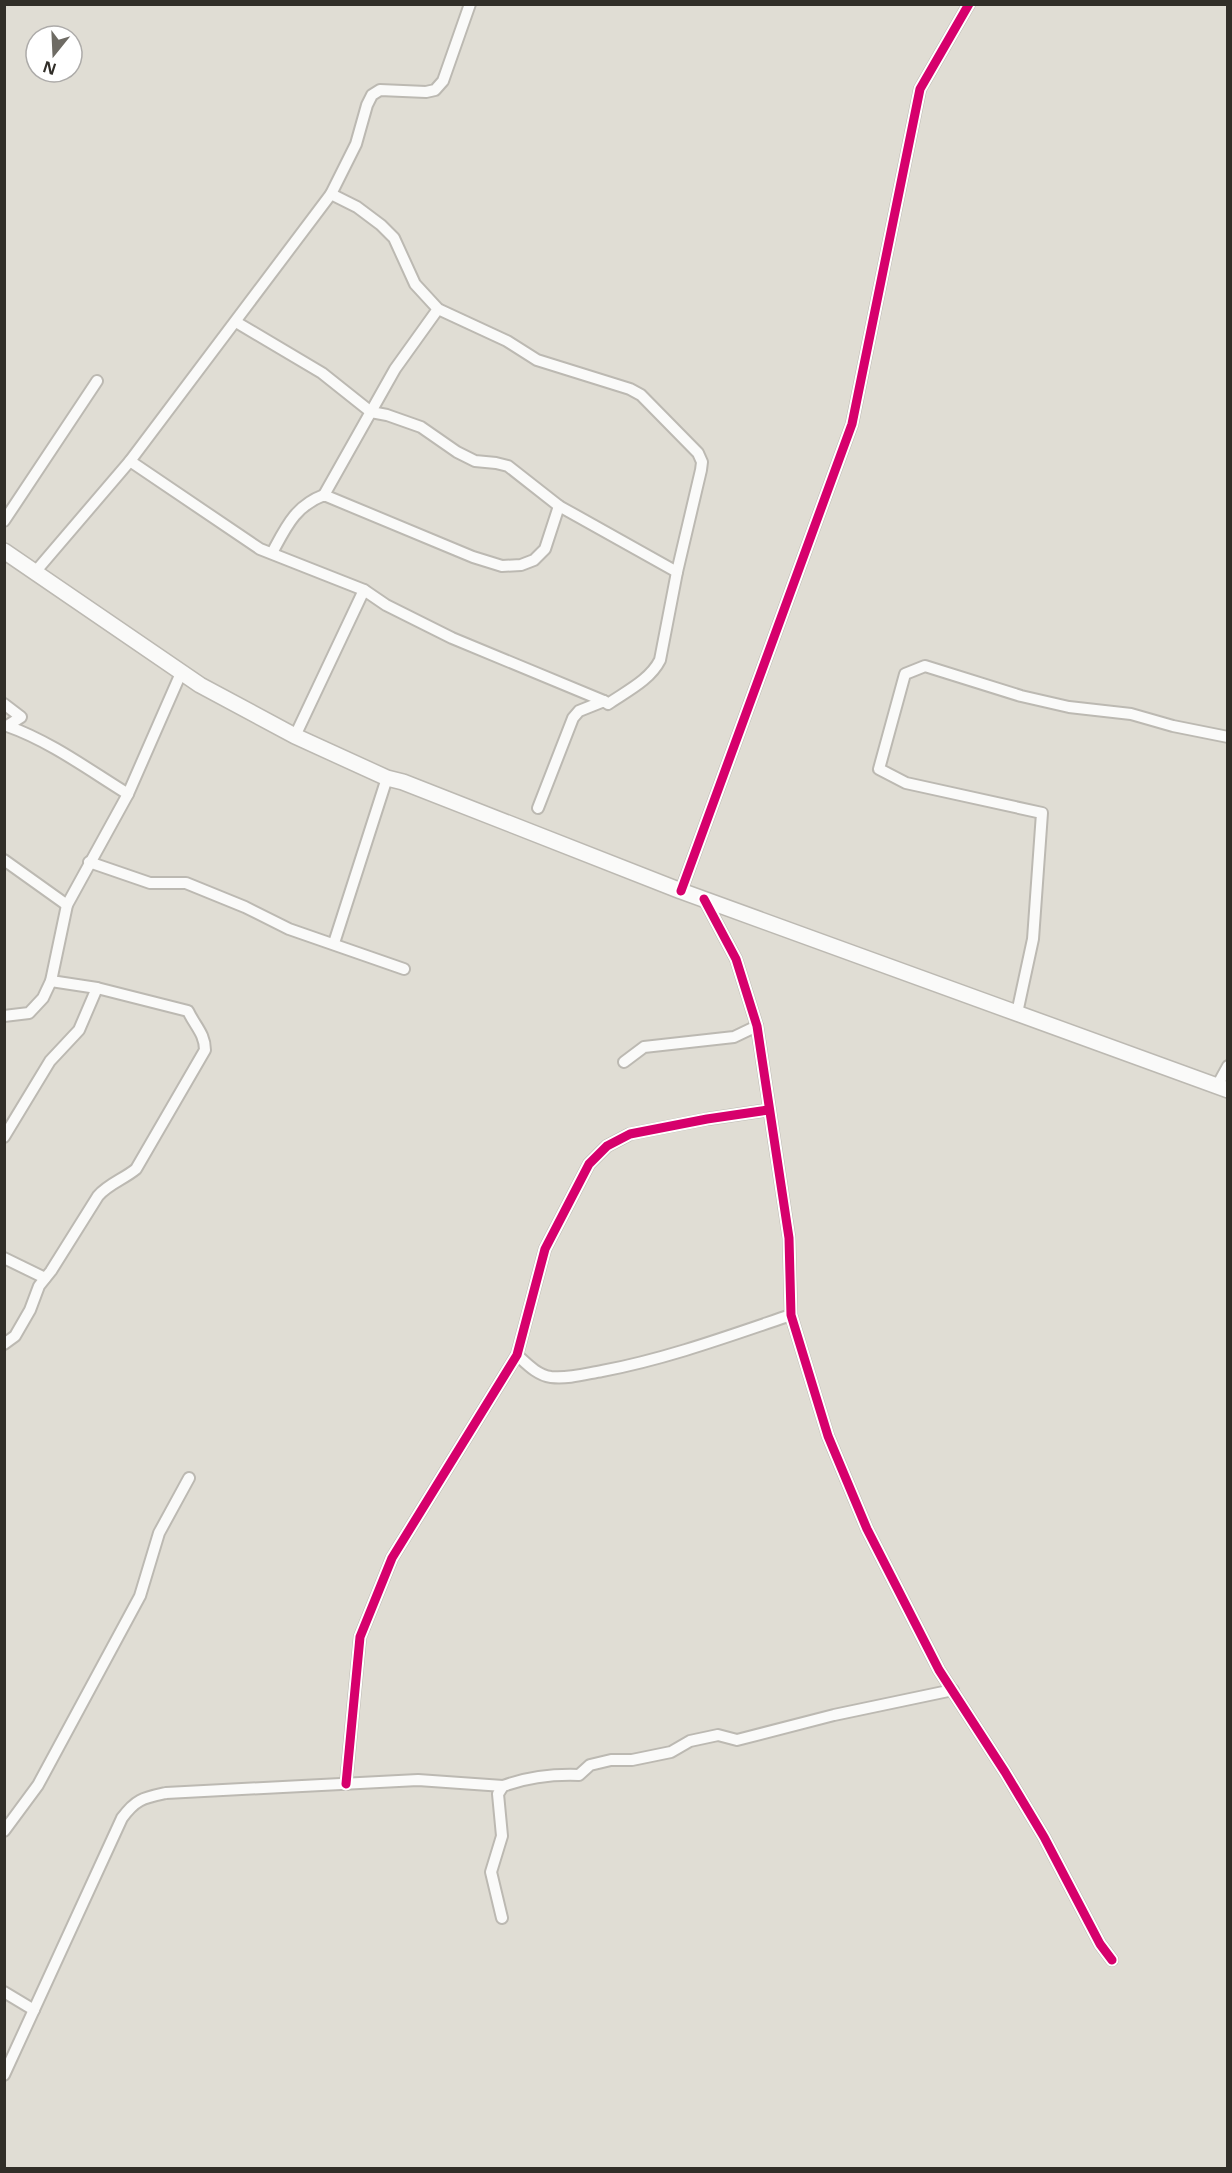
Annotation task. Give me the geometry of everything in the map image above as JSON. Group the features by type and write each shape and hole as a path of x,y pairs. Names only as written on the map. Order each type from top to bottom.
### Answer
{"main road":[{"path":"4,551 181,673 295,736 387,778 403,782 681,891 1222,1088"}],"street":[{"path":"36,571 130,461 331,194 356,144 366,105 372,95 380,90 426,92 435,90 443,81 470,4"},
{"path":"681,891 852,424 920,89 969,4"},
{"path":"130,461 260,549 364,590 386,605 452,638 608,704 655,670 660,660 677,572 702,470 702,462 698,453 641,395 630,389 537,360 507,341 438,309 415,284 394,238 357,207 331,194"},
{"path":"272,553 285,528 300,509 310,500 324,495 395,369 438,309"},
{"path":"236,322 322,373 371,412 421,427 457,452 475,461 508,466 559,506 677,572"},
{"path":"4,521 97,381"},
{"path":"324,495 472,557 502,566 521,566 534,560 544,549 559,506"},
{"path":"295,736 364,590"},
{"path":"1017,1013 1033,939 1042,813 906,783 879,769 905,674 925,666 1021,696 1069,707 1131,714 1173,726 1227,737"},
{"path":"4,1016 29,1013 43,998 51,981 68,905 89,862 128,794 181,673"},
{"path":"538,808 573,718 579,711 604,701"},
{"path":"4,704 21,717 6,728"},
{"path":"6,728 49,746 128,794"},
{"path":"334,944 387,778"},
{"path":"4,860 68,905"},
{"path":"89,862 150,883 186,883 245,907 289,929 404,969"},
{"path":"704,899 736,959 757,1026 789,1238 791,1314 828,1436 867,1528 939,1670 1038,1828 1100,1944 1112,1960"},
{"path":"4,1344 15,1336 30,1310 39,1286 51,1271 98,1196 104,1189 127,1177 136,1169 205,1050 201,1031 195,1026 188,1011 97,988 51,981"},
{"path":"4,1137 50,1061 79,1030 97,988"},
{"path":"624,1062 644,1047 734,1037 757,1026"},
{"path":"1222,1088 1227,1066"},
{"path":"346,1784 360,1636 392,1558 517,1355 545,1249 589,1164 607,1146 630,1134 768,1110"},
{"path":"4,1258 45,1278"},
{"path":"517,1355 532,1369 550,1377 576,1376 674,1353 791,1314"},
{"path":"4,1831 39,1785 140,1596 159,1533 189,1478"},
{"path":"4,2075 122,1818 141,1798 166,1793 418,1780 503,1786 552,1774 579,1775 590,1765 671,1752 690,1741 718,1735 737,1740 834,1715 953,1690"},
{"path":"502,1918 491,1872 502,1836 498,1794 503,1786"},
{"path":"4,1992 34,2010"}],"cycle path":[{"path":"681,891 852,424 920,89 969,4"},
{"path":"704,899 736,959 757,1026 789,1238 791,1315 828,1436 867,1529 939,1670 1044,1837 1100,1944 1112,1960"},
{"path":"346,1784 360,1637 392,1558 517,1355 545,1249 589,1164 607,1146 630,1134 768,1110"}]}
